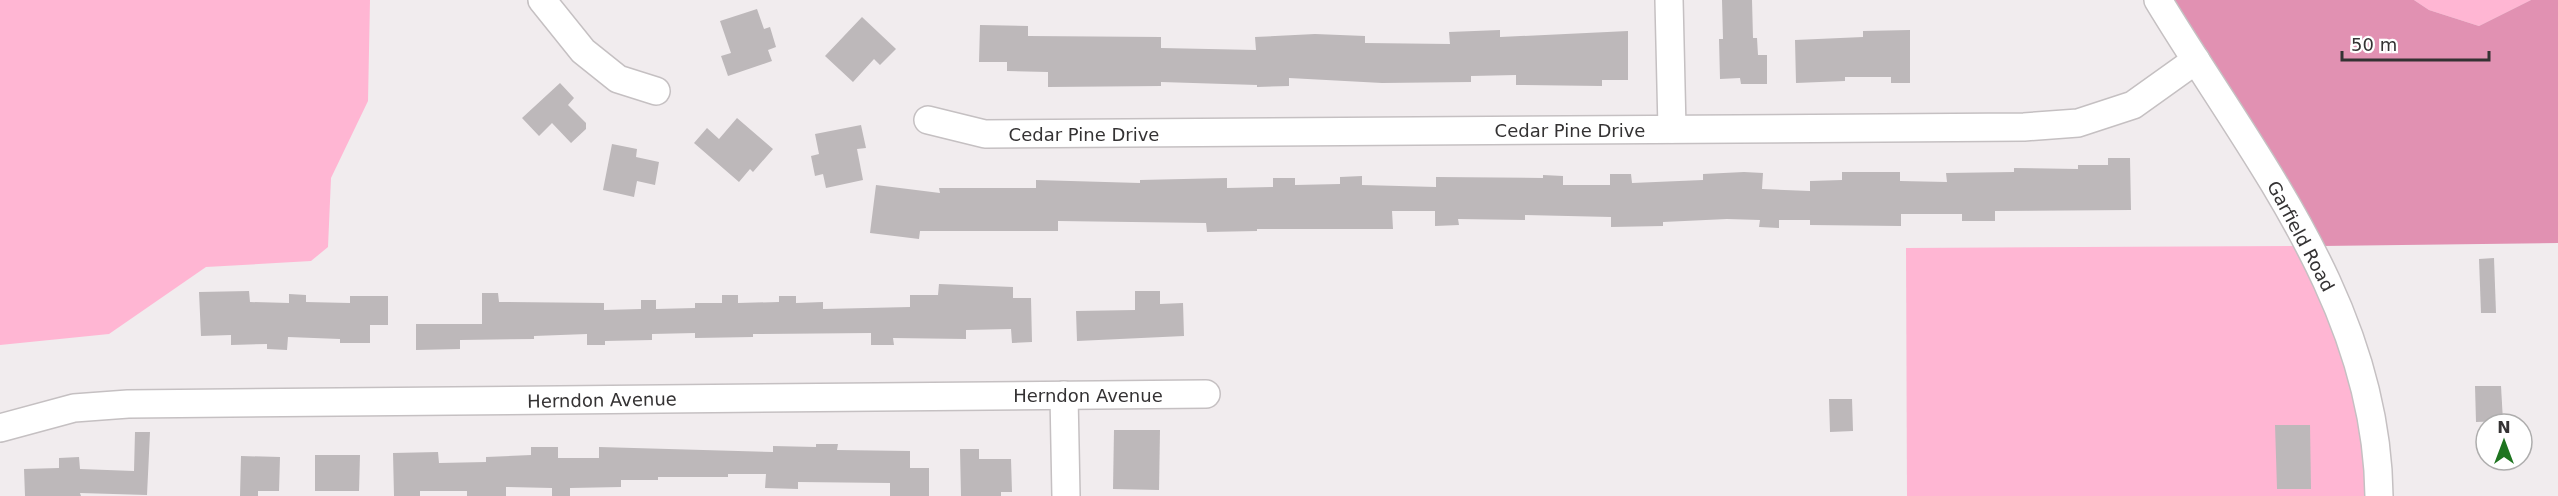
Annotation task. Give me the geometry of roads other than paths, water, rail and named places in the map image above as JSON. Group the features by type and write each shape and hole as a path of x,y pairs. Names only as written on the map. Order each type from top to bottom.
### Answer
{"street":[{"path":"542,0 583,51 618,79 656,91"},
{"path":"1669,0 1672,129"},
{"name":"Garfield Road","path":"2158,0 2277,189 2318,260 2353,341 2370,400 2379,462 2379,496"},
{"name":"Cedar Pine Drive","path":"928,120 986,134 1944,129 2078,123 2133,105 2196,60"},
{"name":"Herndon Avenue","path":"0,428 74,408 128,404 1206,394"},
{"path":"1064,395 1066,496"}]}
